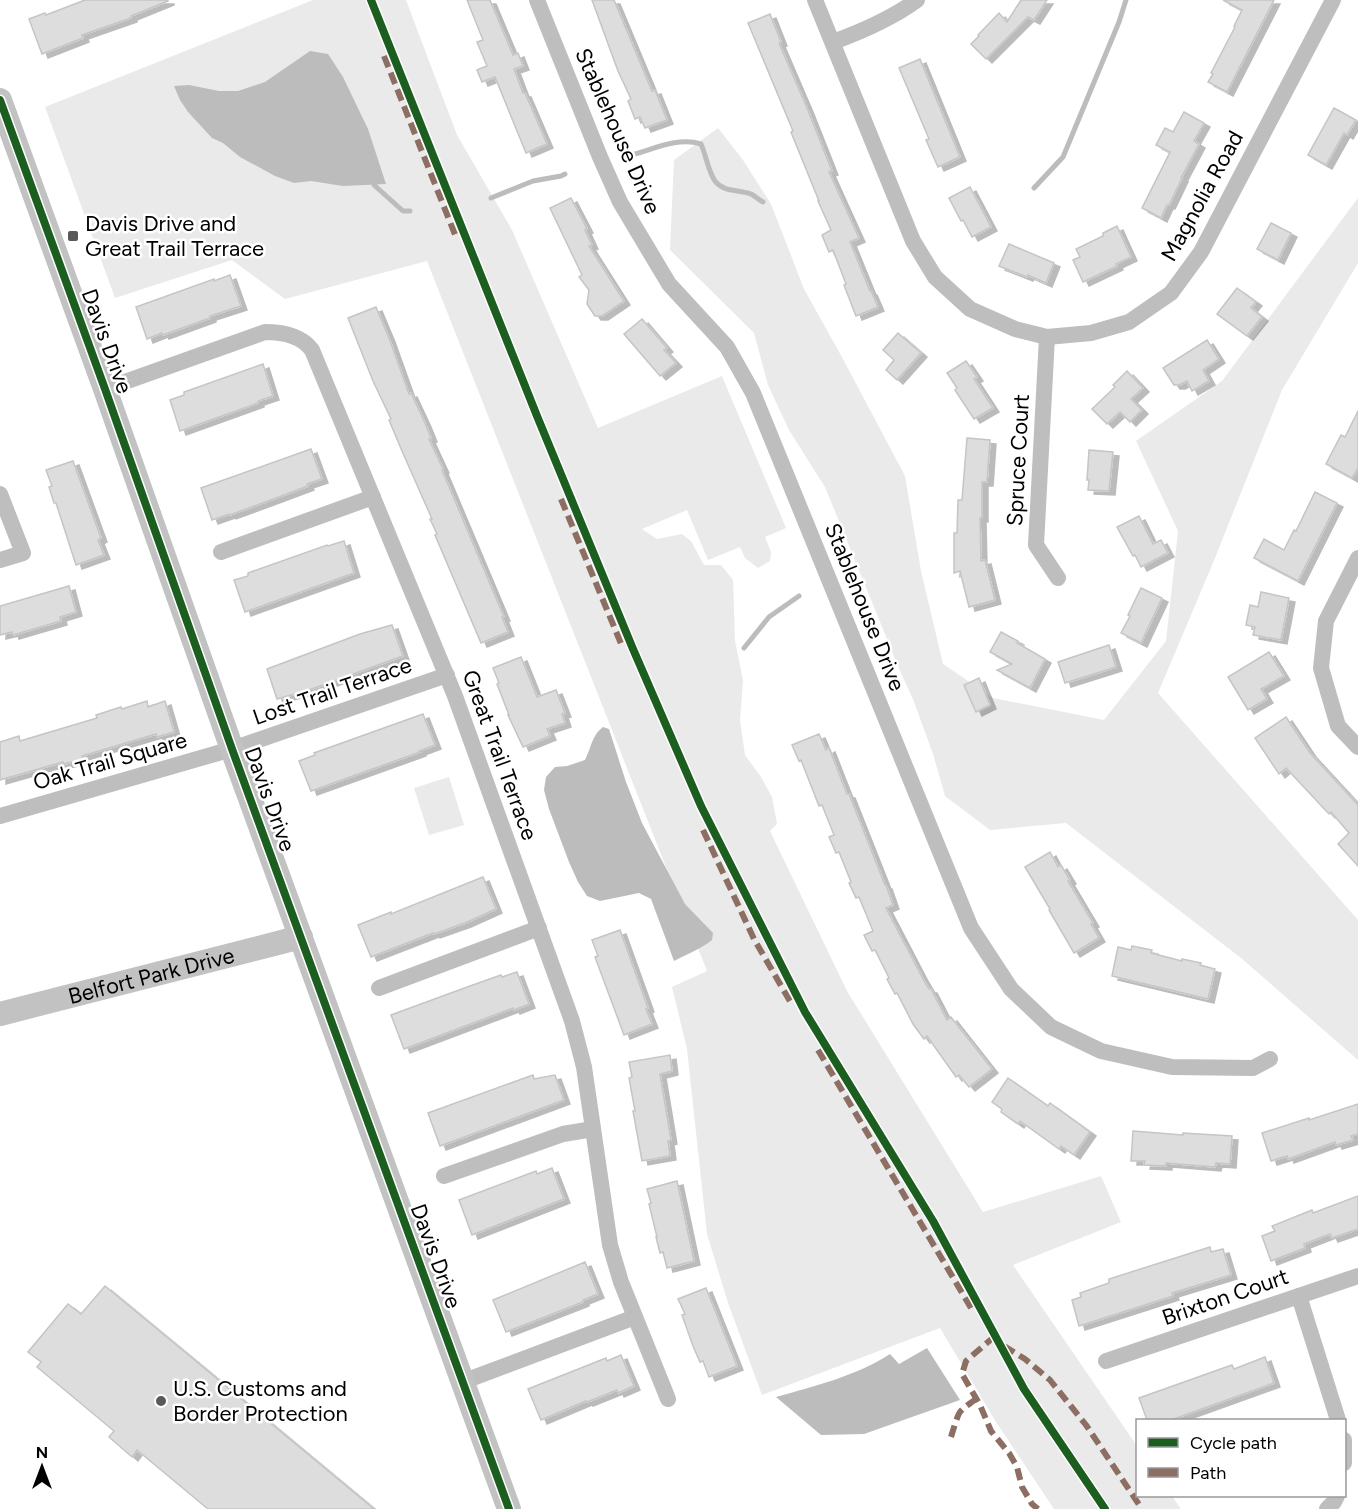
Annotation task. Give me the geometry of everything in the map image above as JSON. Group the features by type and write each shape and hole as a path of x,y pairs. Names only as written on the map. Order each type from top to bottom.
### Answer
{"main road":[{"name":"Davis Drive","path":"0,100 232,749 509,1509"},
{"name":"Belfort Park Drive","path":"0,1014 301,937"}],"street":[{"name":"Stablehouse Drive","path":"537,0 600,158 620,201 669,284 727,347 753,393 971,928 1011,989 1051,1027 1101,1051 1172,1067 1253,1068 1270,1059"},
{"name":"Magnolia Road","path":"815,0 913,241 935,277 970,309 1016,330 1047,337 1091,333 1130,322 1171,293 1201,252 1332,0"},
{"path":"833,42 889,18 917,0"},
{"name":"Great Trail Terrace","path":"105,389 265,332 285,333 296,337 312,350 447,675 572,1021 584,1067 610,1245 621,1282 668,1399"},
{"name":"Spruce Court","path":"1047,337 1036,545 1058,578"},
{"path":"0,494 23,554 0,560"},
{"path":"221,552 373,497"},
{"path":"1358,558 1326,621 1320,668 1338,726 1358,747"},
{"name":"Lost Trail Terrace","path":"232,749 447,675"},
{"name":"Oak Trail Square","path":"0,816 232,749"},
{"path":"379,988 539,927"},
{"path":"444,1176 562,1134 593,1130"},
{"name":"Brixton Court","path":"1106,1361 1358,1276"},
{"path":"1299,1296 1338,1419"},
{"path":"462,1382 635,1317"},
{"path":"1327,1509 1336,1497"}],"shaded area":[{"path":"313,0 406,0 457,135 512,230 598,428 722,376 786,528 765,537 771,552 770,561 758,568 745,558 740,547 708,560 687,510 642,529 657,539 682,534 691,541 704,565 721,565 733,580 735,641 743,680 740,720 745,755 772,797 777,824 770,831 847,991 983,1212 1101,1176 1121,1222 1013,1265 1136,1445 1136,1497 1173,1497 1181,1509 1054,1509 996,1422 940,1328 762,1395 728,1303 707,1234 687,1049 672,987 707,971 427,261 285,299 232,260 115,298 45,107"},
{"path":"310,51 328,54 343,77 368,129 386,184 343,186 311,181 294,183 275,176 240,157 223,143 212,138 188,112 174,86 189,85 219,91 238,91 265,82"},
{"path":"718,128 743,160 771,204 804,289 905,476 921,571 943,664 993,698 1104,720 1166,641 1178,531 1136,441 1222,381 1358,198 1358,263 1282,390 1158,693 1358,920 1358,1060 1241,958 1066,823 990,830 945,796 913,699 825,487 789,430 768,385 754,333 670,250 674,160"},
{"path":"603,727 609,729 642,823 685,904 713,933 712,940 708,943 674,961 651,899 639,893 600,901 587,896 569,862 549,809 544,790 546,777 555,767 585,760 594,738"},
{"path":"449,777 464,825 429,835 414,788"},
{"path":"927,1348 960,1400 864,1434 821,1435 776,1397 849,1374 890,1354 899,1364"}],"building":[{"path":"85,0 168,1 131,16 131,18 82,35 83,38 42,54 29,19"},
{"path":"467,0 490,0 513,55 518,53 523,66 514,69 547,144 526,153 495,77 482,82 477,70 487,66 477,42 483,40"},
{"path":"592,0 614,0 652,91 655,90 667,120 645,128 640,117 635,119 628,101 631,99 618,71"},
{"path":"1021,0 1047,0 1034,20 1028,17 986,59 971,44 999,13 1007,22"},
{"path":"1223,0 1274,0 1227,92 1208,82 1242,10"},
{"path":"770,14 781,42 779,43 832,171 829,172 859,238 850,242 878,307 856,316 833,250 829,252 822,235 831,230 748,23"},
{"path":"920,59 960,157 938,167 926,140 929,139 899,68"},
{"path":"1334,108 1356,120 1347,135 1344,133 1326,165 1308,155"},
{"path":"1184,112 1204,123 1194,141 1199,144 1161,218 1142,208 1170,152 1156,145 1165,128 1173,132"},
{"path":"970,187 991,227 972,237 949,198"},
{"path":"571,198 587,229 585,230 592,245 589,246 624,301 602,316 595,316 587,304 589,290 579,277 582,275 550,208"},
{"path":"1271,223 1291,233 1278,260 1257,249"},
{"path":"1117,226 1131,257 1083,282 1073,260 1080,257 1076,249 1103,236 1103,233"},
{"path":"1009,244 1054,263 1046,283 999,266"},
{"path":"230,275 241,306 147,339 136,307"},
{"path":"1237,288 1256,302 1251,308 1262,317 1247,336 1217,314"},
{"path":"376,307 409,394 411,393 425,423 431,438 429,439 504,617 502,617 508,632 481,643 348,318"},
{"path":"642,319 667,348 664,350 676,363 660,376 624,334"},
{"path":"898,333 921,353 897,380 886,370 894,360 883,350"},
{"path":"1207,340 1219,359 1203,370 1209,381 1192,391 1187,381 1174,385 1163,368"},
{"path":"966,361 977,377 974,379 993,408 974,419 947,373"},
{"path":"263,364 273,396 180,431 170,400 184,395 184,392"},
{"path":"1127,371 1143,388 1131,399 1142,410 1130,422 1120,412 1107,424 1092,409 1115,387 1113,385"},
{"path":"1358,411 1358,468 1352,478 1326,464 1341,435 1345,437"},
{"path":"967,438 990,440 987,482 982,482 981,561 985,560 995,600 969,607 960,571 954,573 954,533 957,533 958,500 962,500"},
{"path":"311,449 322,479 212,520 201,488"},
{"path":"1089,450 1113,452 1109,491 1088,490"},
{"path":"73,461 101,538 98,540 104,555 76,565 56,503 54,503 49,487 52,486 46,470"},
{"path":"1315,492 1337,503 1298,581 1254,558 1264,539 1284,550"},
{"path":"1139,516 1153,544 1161,540 1168,553 1141,567 1117,527"},
{"path":"344,541 354,573 245,612 234,580 248,576 248,573"},
{"path":"69,586 76,612 60,617 61,621 13,635 12,632 0,635 0,606"},
{"path":"1141,588 1162,598 1141,643 1121,633"},
{"path":"1261,592 1289,598 1281,640 1253,635 1255,627 1246,625 1250,605 1258,607"},
{"path":"392,625 403,656 309,690 277,699 267,669 360,634"},
{"path":"1001,632 1045,659 1030,688 997,670 1012,664 990,652"},
{"path":"1109,645 1116,667 1065,683 1058,662"},
{"path":"1269,652 1284,676 1261,689 1267,699 1248,710 1228,677"},
{"path":"521,657 537,697 556,690 565,713 562,714 565,723 547,729 550,736 523,747 508,715 493,668"},
{"path":"979,678 990,705 976,712 964,685"},
{"path":"147,701 148,707 165,701 174,732 157,737 156,734 82,756 83,759 64,764 63,762 0,780 0,742 19,736 20,741 97,718 96,715 121,707 122,709"},
{"path":"423,714 435,745 311,791 299,761 315,755 314,753"},
{"path":"1286,717 1310,753 1358,805 1358,866 1338,844 1349,833 1286,768 1279,774 1255,738"},
{"path":"819,734 826,750 829,748 886,885 893,905 886,908 947,1020 951,1017 992,1069 969,1087 959,1075 956,1077 927,1036 924,1039 913,1024 887,979 889,978 875,950 872,951 864,935 873,931 859,897 856,898 849,883 851,882 839,852 836,853 829,837 834,835 822,805 819,806 801,760 799,761 792,745"},
{"path":"1050,852 1058,867 1061,865 1070,880 1068,881 1093,923 1091,924 1099,938 1074,953 1025,867"},
{"path":"483,877 496,909 465,923 371,957 358,925"},
{"path":"620,930 652,1024 624,1035 595,957 598,956 592,940"},
{"path":"1132,946 1152,950 1151,953 1182,961 1182,959 1201,963 1200,965 1215,969 1208,999 1112,976 1118,947 1131,950"},
{"path":"517,972 529,1004 404,1049 391,1015 501,975 502,977"},
{"path":"670,1055 672,1071 660,1074 671,1140 668,1141 670,1156 642,1161 633,1111 635,1111 629,1078 632,1077 629,1062"},
{"path":"533,1075 534,1079 555,1075 564,1100 440,1146 428,1113"},
{"path":"1008,1078 1048,1106 1050,1103 1090,1132 1074,1155 1061,1146 1059,1149 1020,1121 1018,1124 1001,1112 1002,1109 992,1102"},
{"path":"1358,1104 1358,1134 1351,1136 1353,1140 1336,1145 1335,1142 1288,1159 1287,1156 1271,1161 1262,1133"},
{"path":"1133,1131 1232,1136 1230,1164 1216,1163 1215,1167 1166,1163 1166,1166 1144,1165 1145,1161 1131,1161"},
{"path":"552,1168 564,1199 472,1235 459,1200 536,1171 537,1174"},
{"path":"677,1181 694,1261 667,1268 663,1252 660,1253 647,1189"},
{"path":"1358,1196 1358,1229 1332,1238 1330,1234 1304,1244 1305,1248 1271,1261 1262,1236 1275,1231 1272,1226 1312,1210 1313,1213"},
{"path":"1210,1247 1211,1252 1223,1249 1231,1275 1079,1326 1072,1300 1081,1297 1080,1293 1109,1283 1109,1279"},
{"path":"585,1262 598,1294 506,1332 493,1300"},
{"name":"U.S. Customs and Border Protection","path":"105,1286 374,1509 208,1509 137,1450 132,1457 109,1437 114,1431 37,1367 41,1362 28,1352 68,1304 81,1314"},
{"path":"706,1288 737,1366 709,1377 703,1361 700,1362 693,1346 682,1315 685,1314 678,1299"},
{"path":"621,1355 634,1386 618,1393 617,1390 586,1401 541,1420 528,1389 606,1358 607,1361"},
{"path":"1265,1357 1274,1383 1174,1419 1147,1419 1139,1398 1232,1365 1234,1369"}],"waterway":[{"path":"1034,188 1063,157 1126,0"},
{"path":"635,154 676,143 701,144 711,173 719,185 727,189 746,192 763,202"},
{"path":"491,198 533,181 565,174"},
{"path":"374,185 403,211 410,211"},
{"path":"744,648 769,617 799,596"}],"marked path":[{"path":"384,56 456,237"},
{"path":"561,499 622,646"},
{"path":"703,830 754,939 791,1003"},
{"path":"818,1050 974,1313"},
{"path":"995,1336 966,1361 962,1374 980,1405 991,1431 1017,1467 1022,1487 1032,1504 1038,1509"},
{"path":"1004,1346 1025,1359 1050,1380 1086,1425 1142,1509"},
{"path":"951,1437 960,1412 976,1399"}],"cycle path":[{"path":"371,0 537,416 633,649 701,806 805,1012 933,1221 1024,1389 1105,1509"},
{"path":"0,100 232,749 509,1509"}],"place":[{"name":"Davis Drive and Great Trail Terrace","path":"73,236"},
{"name":"U.S. Customs and Border Protection","path":"161,1401"}]}
